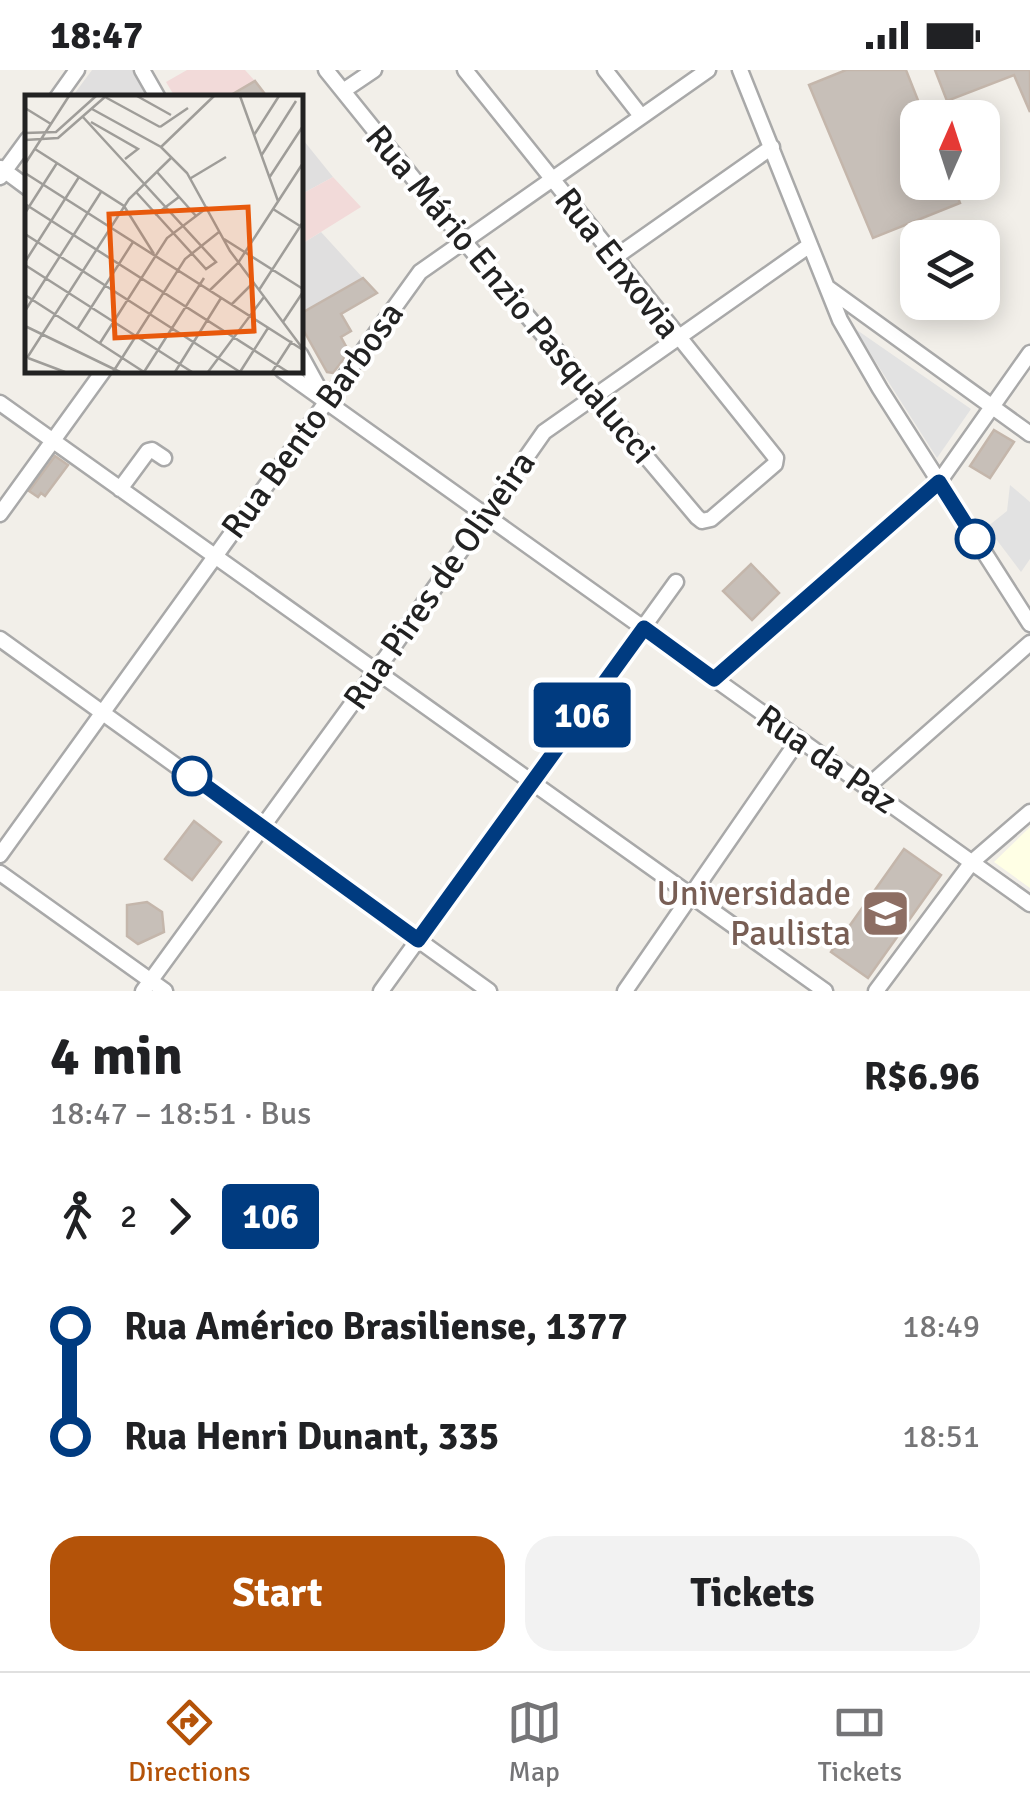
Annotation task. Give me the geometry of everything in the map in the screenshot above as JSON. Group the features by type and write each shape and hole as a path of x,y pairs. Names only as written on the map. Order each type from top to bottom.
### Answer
{"street":[{"path":"60,95 77,70"},
{"path":"142,70 156,95"},
{"name":"Rua Mário Enzio Pasqualucci","path":"326,70 463,240 697,517"},
{"path":"343,91 374,70"},
{"name":"Rua Enxovia","path":"465,70 676,337 774,454 775,464 712,519 702,521 697,517"},
{"path":"605,70 641,116"},
{"name":"Rua Bento Barbosa","path":"0,854 420,272 708,70"},
{"path":"740,70 840,320 1030,624"},
{"path":"25,143 2,172 25,186"},
{"path":"614,258 772,147"},
{"name":"Rua Pires de Oliveira","path":"146,986 264,828 544,432 810,245"},
{"path":"827,288 1030,434"},
{"path":"714,679 939,482 1030,353"},
{"path":"302,358 325,401"},
{"path":"0,514 103,372"},
{"name":"Rua da Paz","path":"285,372 1030,904"},
{"path":"0,404 825,991"},
{"path":"120,489 148,451 164,458"},
{"path":"381,991 676,582"},
{"path":"0,639 489,991"},
{"path":"867,787 1030,643"},
{"path":"626,991 798,738"},
{"path":"876,991 972,862 1030,812"},
{"path":"0,873 146,986 165,991"}],"shaded area":[{"path":"92,70 132,70 146,95 73,95"},
{"path":"187,70 245,70 255,81 230,95 174,95 166,82"},
{"path":"302,138 333,177 302,194"},
{"path":"333,177 361,207 302,244 302,194"},
{"path":"321,232 363,278 302,313 302,244"},
{"path":"854,328 971,409 937,458"},
{"path":"1010,485 1030,502 1030,559 1021,572 987,527 1007,511"},
{"path":"1030,827 1030,888 994,862"}],"building":[{"path":"846,70 906,70 918,100 900,100 900,200 960,203 918,220 900,220 900,227 873,238 809,85"},
{"path":"935,70 1030,70 1030,112 1014,75 947,100"},
{"path":"255,81 266,95 231,95"},
{"path":"363,278 377,293 341,314 351,331 341,337 349,352 333,373 327,372 302,328 302,313"},
{"path":"994,430 1014,442 990,478 970,466"},
{"path":"55,456 68,465 45,496 41,493 38,497 29,491"},
{"path":"751,564 779,593 752,620 723,591"},
{"path":"194,821 221,842 192,880 165,859"},
{"name":"Universidade Paulista","path":"904,849 941,875 868,978 831,952"},
{"path":"147,902 162,912 164,932 138,944 127,936 127,905"}],"bus line":[{"name":"106","path":"192,776 418,940 644,628 714,679 939,482 975,539"}],"place":[{"name":"Universidade Paulista","path":"886,913"}]}
